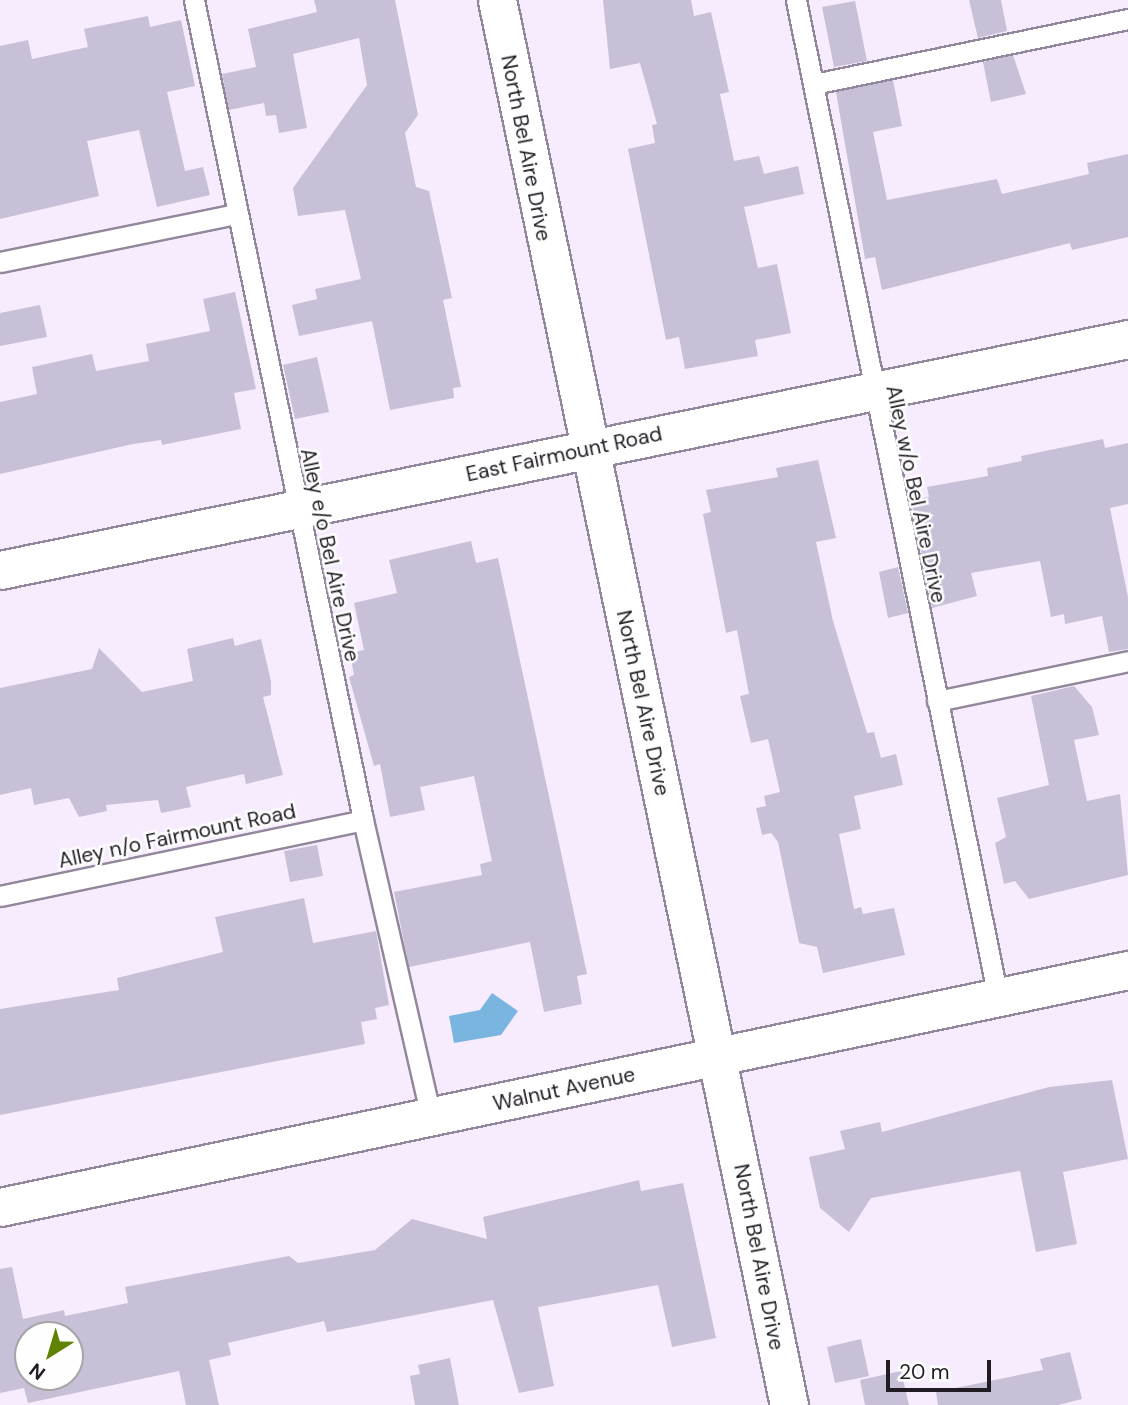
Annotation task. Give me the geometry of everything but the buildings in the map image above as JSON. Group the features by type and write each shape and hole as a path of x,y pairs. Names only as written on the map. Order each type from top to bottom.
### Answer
{"street":[{"name":"North Bel Aire Drive","path":"496,0 588,449 719,1056 789,1405"},
{"name":"East Fairmount Road","path":"0,570 1128,339"},
{"name":"Walnut Avenue","path":"0,1207 1128,970"}],"lane":[{"name":"Alley e/o Bel Aire Drive","path":"194,0 235,214 363,820 431,1117"},
{"name":"Alley w/o Bel Aire Drive","path":"796,0 814,84 870,392 998,997"},
{"path":"814,84 1128,19"},
{"path":"0,262 235,214"},
{"path":"937,701 1128,662"},
{"name":"Alley n/o Fairmount Road","path":"0,896 363,820"}],"water":[{"path":"492,993 518,1011 501,1035 454,1043 449,1016 480,1010"}]}
